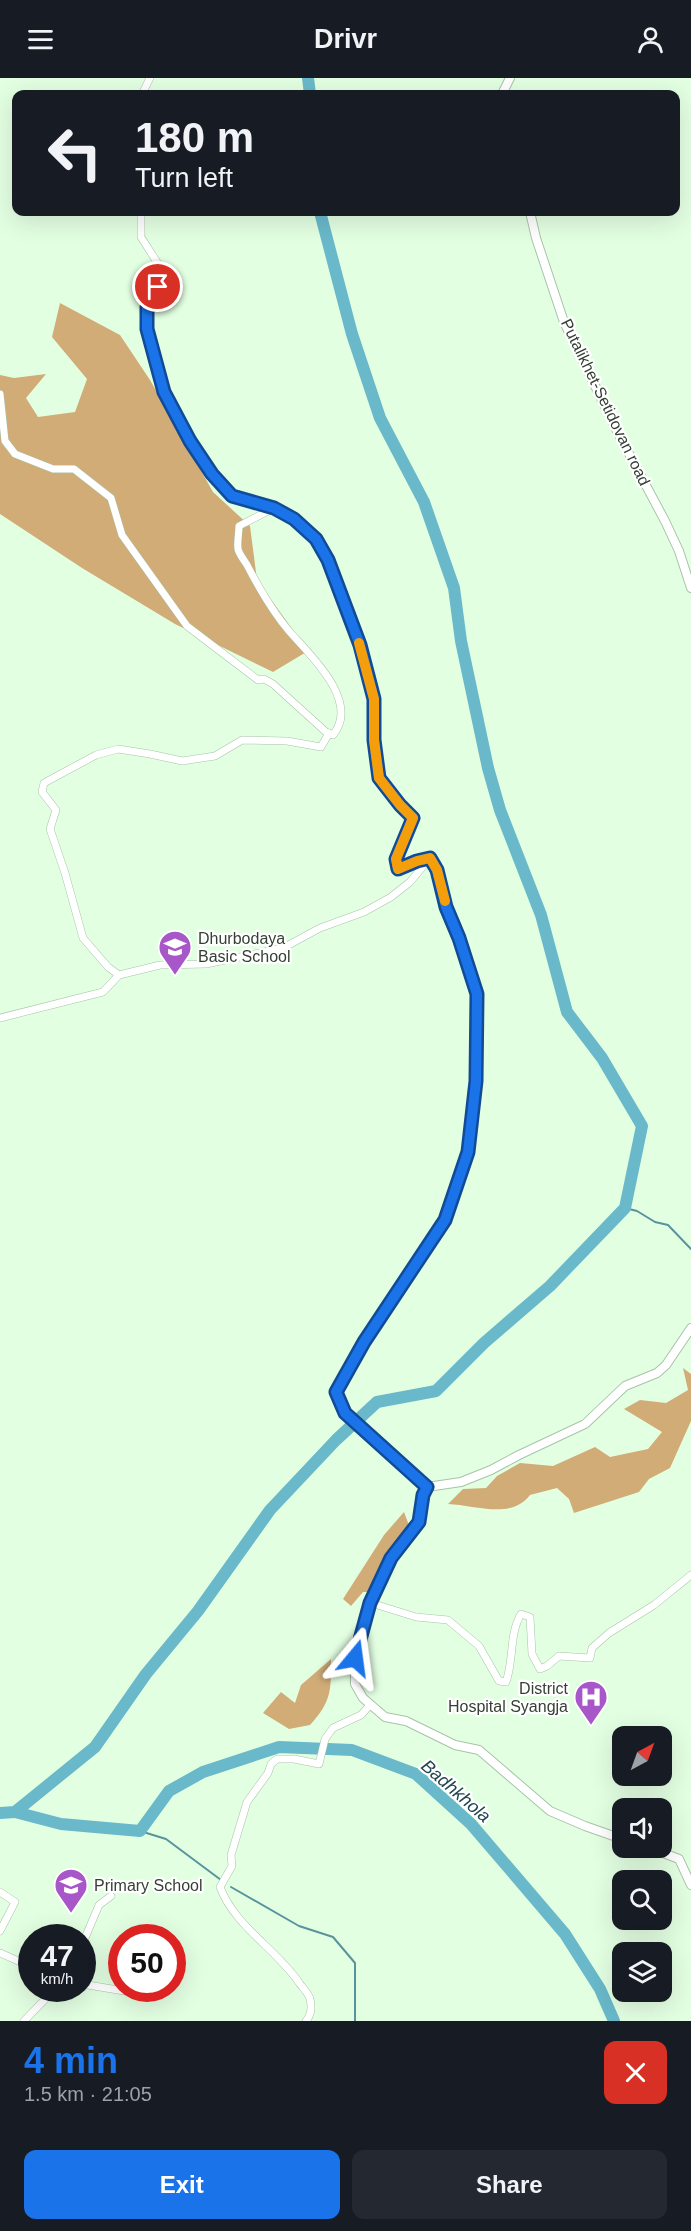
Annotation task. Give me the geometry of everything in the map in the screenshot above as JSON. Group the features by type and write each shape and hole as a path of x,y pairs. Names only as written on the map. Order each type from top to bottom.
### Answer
{"main road":[{"name":"Putalikhet-Setidovan road","path":"531,216 564,322 614,425 665,521 679,551 691,588"},
{"path":"612,1835 550,1811 478,1750 455,1746 406,1721 385,1717 363,1698 355,1684 355,1658 370,1603 391,1558 419,1522 425,1485 461,1482 491,1470 585,1424 625,1386 657,1373 666,1365 691,1328"},
{"path":"672,1856 679,1859 691,1885"}],"street":[{"path":"141,216 141,237 160,267 158,287 147,307 147,329 164,392 190,441 212,474 232,496 274,508 294,519 316,539 328,560 360,645 374,699 374,740 379,778 413,818 396,859 398,869 430,858"},
{"path":"0,394 5,441 15,454 53,469 75,469 111,498 122,535 186,626 258,680 264,679 273,684 333,735 339,727 342,715 332,683 313,655 288,630 264,596 238,550 239,526 274,508"},
{"path":"119,975 108,967 83,938 50,829 56,810 42,792 44,783 96,755 118,749 182,761 215,756 242,740 287,741 321,747 329,733"},
{"path":"0,1018 103,992 119,975 160,965 206,964 283,948 320,928 364,912 391,897 410,882 430,858"},
{"path":"425,1485 345,1413 336,1392 364,1342 445,1220 468,1152 476,1081 477,994 459,938 446,907 437,870 430,858"},
{"path":"370,1603 416,1617 448,1620 479,1646 499,1681 506,1682 510,1671 516,1623 521,1614 530,1617 532,1654 540,1669 559,1656 590,1658 592,1648 609,1633 654,1605 691,1575"},
{"path":"306,2021 311,2015 310,1997 289,1969 242,1922 224,1898 220,1887 232,1866 231,1855 247,1802 268,1773 271,1764 277,1759 319,1764 326,1739 333,1728 361,1715 370,1705"},
{"path":"0,1892 15,1902 0,1931"},
{"path":"91,1924 99,1905 111,1896"},
{"path":"0,1953 18,1961"},
{"path":"24,2021 42,2002"}],"shaded area":[{"path":"60,303 120,335 150,380 213,492 250,526 257,580 308,651 273,672 175,624 82,568 0,514 0,375 14,378 46,374 26,398 38,417 75,412 87,379 52,337"},
{"path":"683,1368 691,1374 691,1421 670,1468 649,1479 639,1492 574,1513 569,1499 557,1488 530,1495 522,1503 503,1509 448,1504 463,1489 486,1488 497,1476 520,1463 553,1466 595,1447 610,1457 648,1449 662,1432 624,1409 640,1400 666,1403 688,1390"},
{"path":"404,1512 410,1528 375,1592 363,1592 351,1606 343,1599 384,1535"},
{"path":"331,1659 329,1695 323,1709 310,1725 289,1729 263,1713 281,1692 295,1703 301,1685"}],"waterway":[{"path":"308,78 310,90"},
{"path":"0,1813 15,1812 95,1747 146,1674 198,1611 270,1510 336,1440 377,1402 436,1391 484,1343 550,1286 625,1208 642,1126 602,1058 567,1012 541,915 500,810 488,768 461,641 454,588 424,502 380,418 352,334 321,216"},
{"path":"625,1208 637,1211 655,1222 668,1225 691,1249"},
{"name":"Badhkhola","path":"15,1812 61,1824 140,1831 169,1791 203,1772 279,1747 352,1750 416,1774 471,1824 565,1934 600,1989 614,2021"},
{"path":"140,1831 166,1839 221,1880"},
{"path":"231,1887 299,1926 333,1937 355,1963 355,2021"}],"slow traffic":[{"path":"359,643 374,699 374,740 379,778 413,818 396,859 398,869 430,858 437,870 445,901"}],"place":[{"name":"Dhurbodaya Basic School","path":"175,976"},
{"name":"District Hospital Syangja","path":"591,1726"},
{"name":"Primary School","path":"71,1914"}],"route":[{"path":"158,287 147,307 147,329 164,392 190,441 212,474 232,496 274,508 294,519 316,539 328,560 360,645 374,699 374,740 379,778 413,818 396,859 398,869 430,858 437,870 446,907 459,938 477,994 476,1081 468,1152 445,1220 355,1356 336,1392 345,1413 427,1487 423,1495 419,1522 391,1558 370,1603 355,1658"}]}
